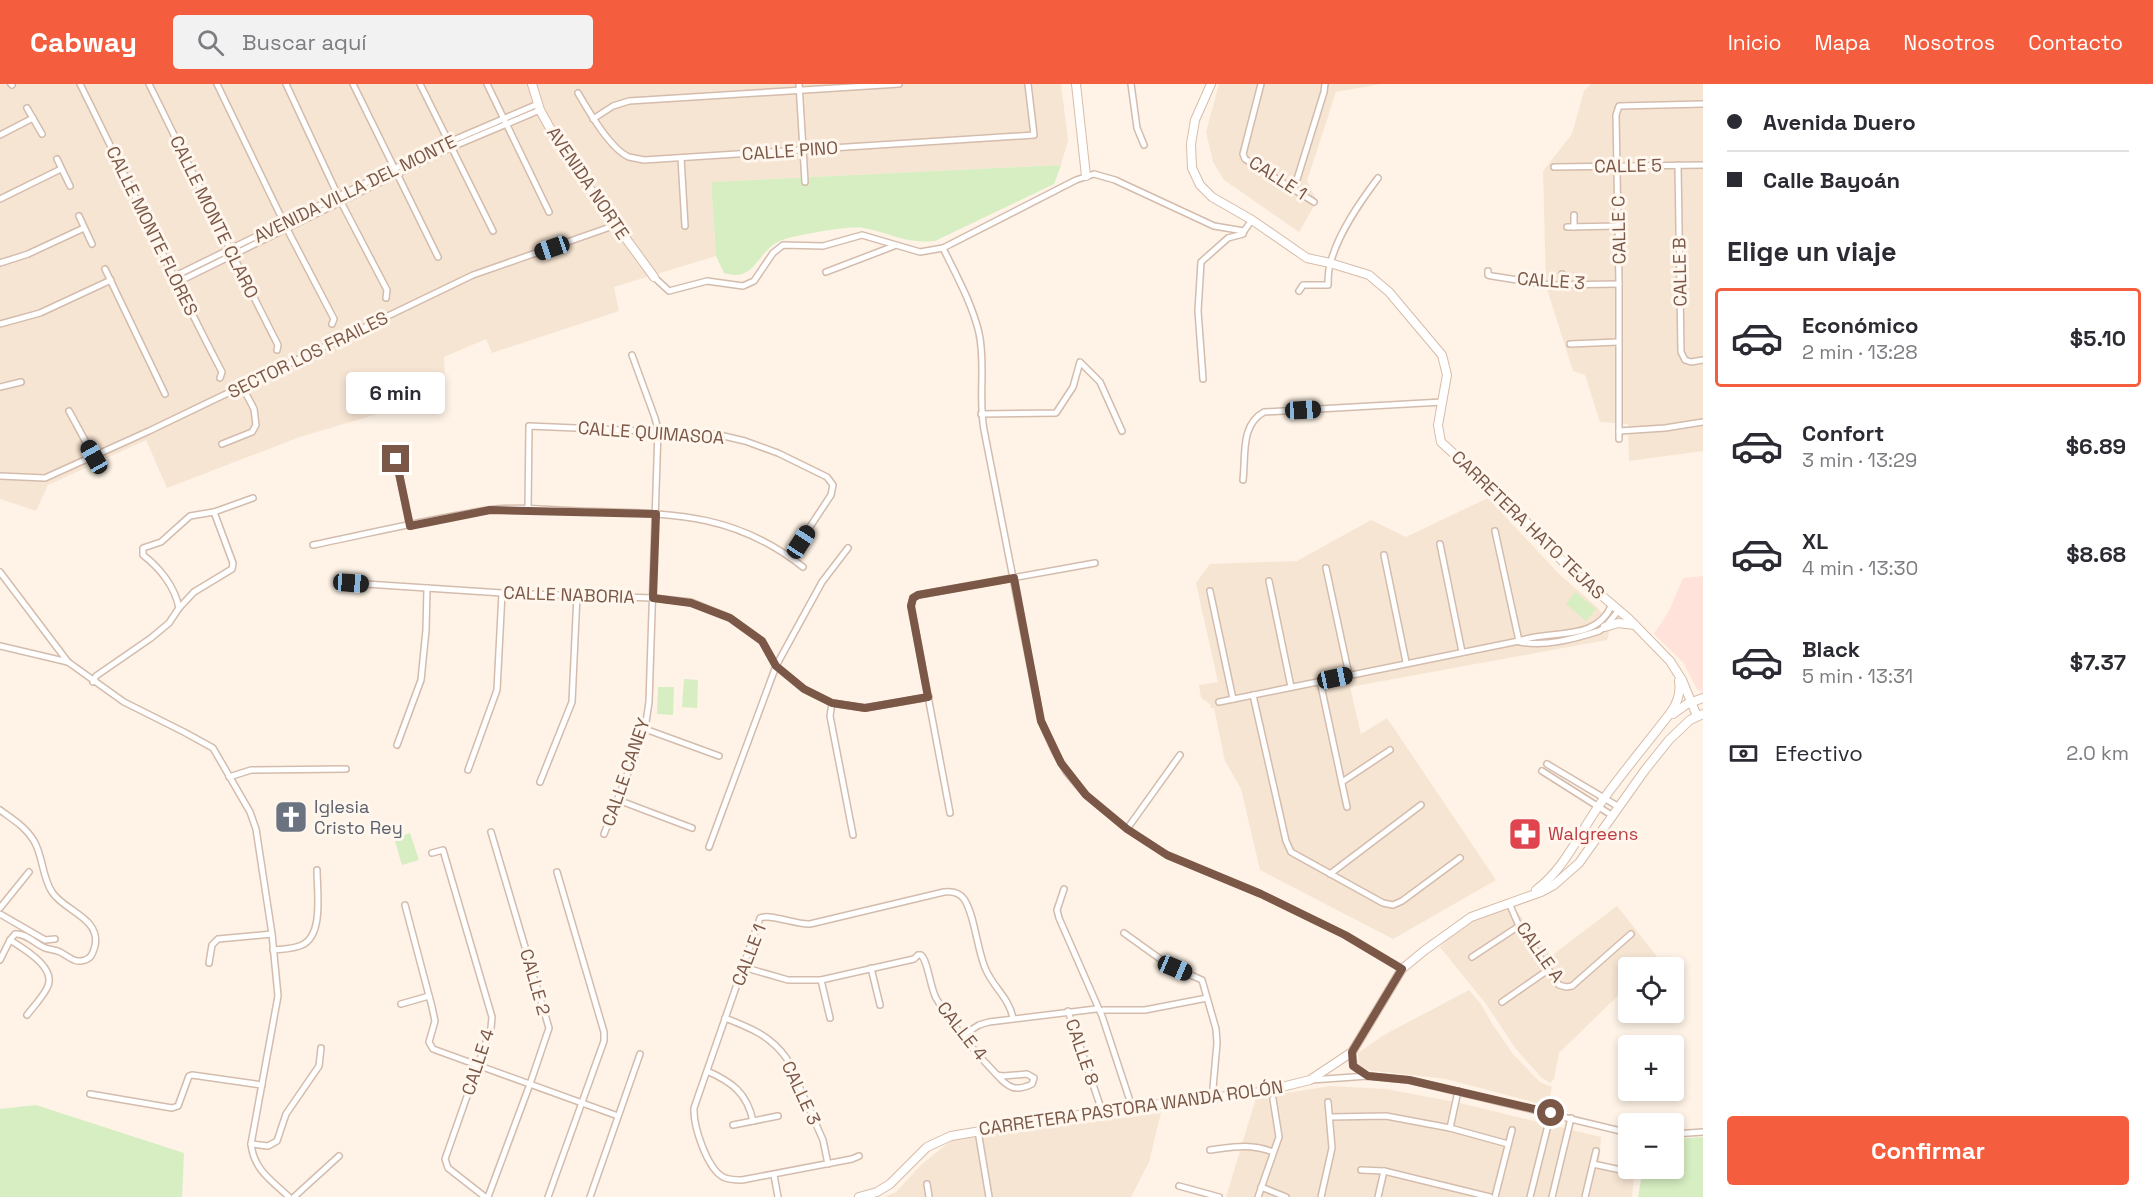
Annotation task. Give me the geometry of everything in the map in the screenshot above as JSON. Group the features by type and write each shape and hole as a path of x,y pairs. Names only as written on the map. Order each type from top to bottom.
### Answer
{"street":[{"name":"CALLE MONTE FLORES","path":"80,84 139,201 174,280 222,372 220,378"},
{"name":"CALLE MONTE CLARO","path":"149,84 207,200 229,250 278,345 277,350"},
{"path":"217,84 334,319 332,324"},
{"path":"285,84 387,290 386,298"},
{"path":"353,84 438,258"},
{"path":"420,84 493,231"},
{"path":"487,84 549,212"},
{"name":"AVENIDA NORTE","path":"532,84 539,107 564,152 654,277"},
{"path":"594,119 613,106 629,101 799,87 899,84"},
{"name":"CALLE PINO","path":"578,93 594,119 620,151 630,157 644,160 1034,135 1028,84"},
{"path":"1076,84 1086,176"},
{"path":"1131,84 1137,128 1144,145"},
{"name":"CARRETERA HATO TEJAS","path":"1212,84 1195,120 1191,144 1192,168 1200,185 1212,197 1307,258 1330,262 1369,275 1389,292 1442,355 1447,375 1438,424 1441,442 1518,513 1567,566 1616,607 1670,661 1700,715"},
{"name":"CALLE 1","path":"1261,84 1243,154 1245,159 1314,202"},
{"path":"1294,189 1325,84"},
{"path":"799,87 805,182"},
{"name":"CALLE C","path":"1619,439 1620,284 1616,115 1619,106 1703,104"},
{"name":"AVENIDA VILLA DEL MONTE","path":"174,280 232,256 286,226 450,145 539,107"},
{"path":"27,108 42,134"},
{"path":"0,135 33,118"},
{"path":"681,158 685,226"},
{"path":"57,159 70,186"},
{"name":"CALLE B","path":"1678,165 1682,352 1685,360 1691,362 1703,360"},
{"name":"CALLE 5","path":"1554,167 1703,165"},
{"path":"0,199 61,169"},
{"path":"654,277 669,291 707,280 743,286 754,281 773,253 783,245 823,246 862,235 920,252 943,248 1094,174 1115,180 1214,226 1244,231"},
{"path":"1299,291 1303,285 1328,285 1330,262 1356,210 1378,178"},
{"path":"1574,215 1570,227 1618,226"},
{"path":"79,216 92,244"},
{"path":"1203,379 1198,311 1201,262 1228,238 1243,234 1251,220"},
{"name":"SECTOR LOS FRAILES","path":"0,476 45,478 94,457 473,275 616,225"},
{"name":"AVENIDA VILLA DEL MONTE","path":"174,280 229,250 286,226"},
{"path":"0,263 28,254 84,228"},
{"path":"826,272 894,246"},
{"path":"943,248 970,306 979,334 981,414 1037,705 1041,721 1061,763 1086,795 1127,829 1167,855 1261,894 1345,935 1402,969"},
{"path":"105,269 165,394"},
{"name":"CALLE 3","path":"1488,271 1488,275 1492,276 1562,285 1620,284"},
{"path":"1562,274 1562,285"},
{"path":"0,324 40,313 111,280"},
{"path":"1570,344 1618,342"},
{"name":"CALLE CANEY","path":"604,834 645,729 650,702 658,430 656,418 632,355"},
{"path":"981,414 1056,413 1073,387 1080,362 1100,382 1122,431"},
{"path":"0,387 21,382"},
{"path":"222,444 252,432 256,425 254,409 242,386"},
{"path":"1243,480 1245,446 1249,429 1254,418 1264,412 1442,402"},
{"path":"69,411 94,457"},
{"path":"1619,431 1665,428 1703,422"},
{"name":"CALLE QUIMASOA","path":"528,509 529,426 715,434 745,441 778,453 826,477 833,485 831,495 790,557"},
{"path":"396,459 410,526"},
{"path":"179,608 177,595 143,555 143,548 161,542 190,516 214,512 254,498"},
{"path":"314,545 490,510 528,509 656,514 695,517 728,525 765,541 803,567"},
{"path":"93,682 96,676 169,623 194,592 232,569 233,563 214,512"},
{"path":"1495,531 1518,641"},
{"path":"1440,544 1462,652"},
{"path":"709,847 776,666 822,582 848,548"},
{"path":"1384,555 1406,662"},
{"path":"950,813 911,606 913,598 918,595 1095,563"},
{"path":"1326,568 1349,675"},
{"path":"0,572 68,662 124,702 213,748 250,812 256,829 272,934 278,996 251,1144 252,1158 260,1170 289,1197"},
{"path":"1269,581 1292,687"},
{"name":"CALLE NABORIA","path":"351,583 502,593 653,598 691,603 730,618 762,641 776,666 804,689 832,703 865,708 928,697"},
{"path":"397,745 421,680 427,588"},
{"path":"1210,591 1233,699"},
{"path":"468,770 497,690 502,593"},
{"path":"540,782 572,702 577,595"},
{"path":"1605,627 1616,607"},
{"path":"1219,702 1551,634 1583,632 1604,620 1616,607"},
{"path":"1518,641 1532,644 1618,623 1635,625"},
{"path":"0,646 68,662"},
{"path":"1667,718 1679,696 1678,673"},
{"path":"1320,681 1347,807"},
{"path":"1253,695 1288,847 1292,852 1383,903 1393,905 1402,901 1460,858"},
{"path":"1667,718 1703,698"},
{"path":"832,703 830,717 853,835"},
{"name":"CARRETERA PASTORA WANDA ROLÓN","path":"1527,895 1541,892 1554,885 1580,863 1669,740 1700,715"},
{"name":"CARRETERA PASTORA WANDA ROLÓN","path":"859,1197 877,1192 890,1184 932,1143 951,1136 1102,1110 1261,1092 1310,1080 1352,1052 1402,969 1471,918 1527,895 1546,883 1561,865 1605,797 1667,718"},
{"path":"645,729 719,756"},
{"path":"1342,782 1390,750"},
{"path":"1127,829 1180,755"},
{"path":"1547,764 1619,807"},
{"path":"229,777 251,770 346,769"},
{"path":"1542,771 1613,816"},
{"path":"618,800 692,828"},
{"path":"1330,874 1421,806"},
{"path":"0,810 22,826 34,841 48,887 55,898 85,919 93,928 96,941 93,954 86,960 76,961 42,946 21,933 15,934 0,960"},
{"name":"CALLE 2","path":"487,1197 549,1028 491,832"},
{"name":"CALLE 4","path":"432,853 443,850 492,1017 491,1028 445,1159 448,1168 487,1197"},
{"path":"273,950 302,945 314,935 317,870"},
{"path":"0,908 29,872"},
{"path":"548,1197 604,1041 604,1032 557,872"},
{"path":"1064,889 1057,910 1059,918 1102,1016 1132,1107"},
{"name":"CALLE 1","path":"859,1156 774,1175 732,1180 716,1172 711,1164 694,1118 694,1108 759,920 764,916 796,924 810,924 944,892 955,892 964,899 986,970 1009,1003 1013,1018"},
{"name":"CALLE A","path":"1509,903 1519,926 1548,970 1559,985 1566,987 1572,986 1632,933"},
{"path":"405,905 435,1021 429,1042 433,1049 618,1116"},
{"path":"0,914 45,940 55,939"},
{"path":"1472,957 1519,926"},
{"path":"1124,933 1170,966 1201,979 1216,1029 1212,1099"},
{"path":"209,963 212,945 218,939 272,934"},
{"path":"10,940 37,958 49,976 48,987 27,1015"},
{"name":"CALLE 4","path":"743,967 781,978 821,980 914,959 918,955 923,956 935,996 963,1035 997,1075 1012,1088 1029,1086 1034,1081 1031,1075 1027,1074 997,1075"},
{"path":"872,968 880,1005"},
{"path":"1502,1002 1548,970"},
{"path":"821,980 830,1018"},
{"path":"401,1004 429,996"},
{"path":"1068,1011 1145,1010 1206,998"},
{"name":"CALLE 8","path":"963,1035 979,1025 1068,1011 1102,1110"},
{"name":"CALLE 3","path":"725,1018 764,1035 781,1050 823,1140 828,1164"},
{"path":"251,1144 268,1146 277,1141 286,1114 319,1066 321,1048"},
{"path":"1352,1052 1353,1066 1368,1076"},
{"path":"590,1197 640,1054"},
{"path":"707,1071 723,1078 738,1089 748,1104 753,1121"},
{"path":"90,1094 172,1108 178,1106 189,1076 192,1075 262,1085"},
{"path":"1310,1080 1368,1076 1409,1080 1618,1129"},
{"path":"1449,1128 1458,1091"},
{"path":"1258,1197 1279,1137 1273,1099"},
{"path":"1321,1197 1332,1148 1328,1102"},
{"path":"1275,1107 1283,1106"},
{"path":"1530,1197 1551,1113"},
{"path":"733,1125 778,1116"},
{"path":"1330,1117 1386,1116 1449,1128 1508,1144"},
{"path":"1552,1197 1571,1118"},
{"path":"1495,1197 1512,1130"},
{"path":"978,1131 989,1197"},
{"path":"1684,1133 1703,1132"},
{"path":"1210,1150 1259,1146 1273,1152"},
{"path":"1585,1197 1596,1151"},
{"path":"294,1197 339,1156"},
{"path":"1593,1164 1618,1169"},
{"path":"1361,1170 1384,1171 1490,1197"},
{"path":"1378,1197 1384,1171"},
{"path":"774,1175 778,1197"},
{"path":"927,1184 929,1197"},
{"path":"1179,1186 1219,1197"},
{"path":"1261,1187 1286,1197"}],"shaded area":[{"path":"0,84 1061,84 1068,140 1061,165 711,182 716,256 614,287 619,311 492,353 486,339 444,357 445,383 377,414 300,437 167,488 146,440 48,485 36,511 0,499"},
{"path":"1219,84 1381,84 1336,92 1307,181 1317,201 1299,232 1224,180 1213,162 1206,132"},
{"path":"1591,84 1703,84 1703,451 1629,461 1628,424 1600,422 1585,375 1573,371 1546,286 1543,171 1572,134 1584,91"},
{"path":"1488,498 1559,574 1598,608 1608,621 1610,630 1607,640 1350,687 1361,734 1387,718 1496,880 1393,939 1260,870 1241,789 1225,761 1214,708 1211,708 1210,704 1201,698 1199,685 1218,682 1196,583 1210,564 1297,561 1371,520 1406,537"},
{"path":"1703,576 1703,693 1697,689 1683,662 1654,634 1669,611 1683,578"},
{"path":"1512,905 1551,956 1617,906 1657,957 1618,957 1618,996 1559,1053 1554,1079 1550,1083 1541,1077 1516,1049 1486,1004 1440,947 1455,931 1478,916"},
{"path":"1469,990 1481,1004 1513,1054 1540,1082 1552,1087 1550,1097 1541,1104 1446,1079 1366,1070 1359,1065 1358,1053 1384,1035"},
{"path":"1330,1086 1386,1089 1460,1103 1601,1137 1599,1169 1618,1173 1618,1179 1634,1179 1632,1197 1226,1197 1256,1098"},
{"path":"1161,1113 1149,1162 1131,1197 884,1197 896,1192 921,1165 952,1140"}],"green space":[{"path":"1061,165 1054,184 935,241 906,240 857,227 823,231 782,240 766,251 750,270 735,275 724,273 716,256 711,182"},
{"path":"1575,592 1596,609 1586,621 1566,604"},
{"path":"684,679 698,680 697,708 682,707"},
{"path":"658,687 674,687 673,715 657,714"},
{"path":"410,833 419,860 402,865 394,838"},
{"path":"36,1105 184,1153 182,1197 0,1197 0,1109"},
{"path":"1703,1137 1703,1197 1638,1197 1641,1179 1684,1179 1684,1138"}],"place":[{"name":"Iglesia Cristo Rey","path":"291,817"},
{"name":"Walgreens","path":"1525,834"}],"route":[{"path":"396,459 410,526 490,510 528,509 656,514 653,598 691,603 730,618 762,641 776,666 804,689 832,703 865,708 928,697 911,606 913,598 918,595 1014,578 1041,721 1067,773 1086,795 1127,829 1167,855 1261,894 1345,935 1402,969 1352,1052 1353,1066 1368,1076 1409,1080 1551,1113"}]}
